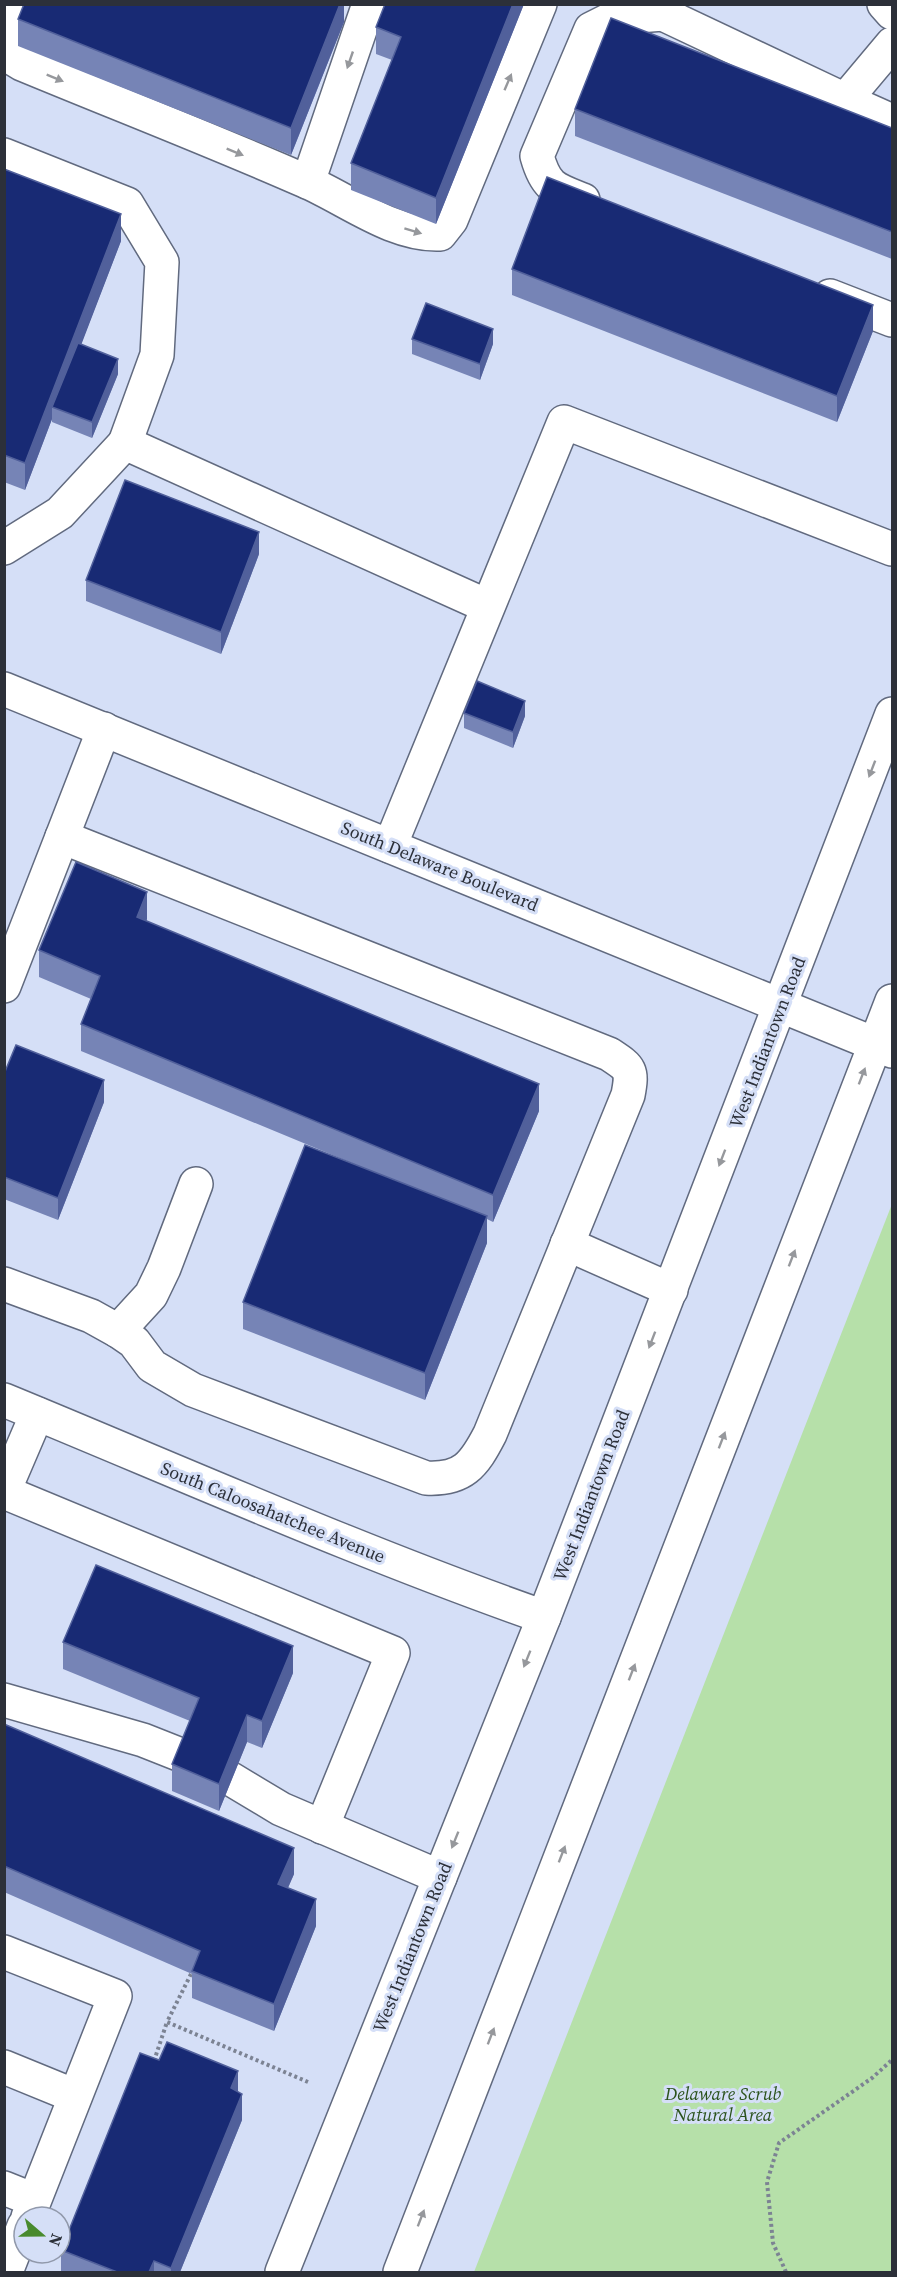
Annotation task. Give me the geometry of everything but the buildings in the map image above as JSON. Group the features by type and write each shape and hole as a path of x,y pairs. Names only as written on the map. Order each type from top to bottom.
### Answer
{"main road":[{"path":"4,34 15,4"},
{"path":"308,182 369,4"},
{"path":"4,50 7,55 22,64 308,182 397,227 424,235 440,234 451,220 540,4"},
{"path":"884,4 892,13"},
{"path":"609,210 555,189 542,175 537,156 591,29 613,18 666,9 845,100 892,121"},
{"path":"845,100 892,44"},
{"path":"4,155 127,204 162,262 157,355 125,443 60,513 10,538"},
{"path":"805,286 892,320"},
{"path":"390,846 564,422 892,549"},
{"path":"125,443 487,606"},
{"name":"South Delaware Boulevard","path":"4,689 884,1048"},
{"name":"West Indiantown Road","path":"282,2272 544,1617 782,1006 892,714"},
{"path":"4,986 104,729"},
{"path":"4,1284 91,1316 118,1331 134,1342 152,1366 193,1390 426,1478 442,1479 459,1474 476,1460 489,1434 628,1095 632,1076 628,1067 609,1054 62,837"},
{"path":"400,2272 884,1048 892,1001"},
{"path":"118,1331 151,1295 164,1268 196,1184"},
{"path":"567,1244 671,1290"},
{"name":"South Caloosahatchee Avenue","path":"4,1400 287,1519 454,1585 544,1617"},
{"path":"37,1414 4,1491 393,1653 322,1827"},
{"path":"4,1700 143,1740 186,1757"},
{"path":"231,1779 281,1809 440,1877"},
{"path":"4,1952 114,1996 33,2205"},
{"path":"4,2067 75,2096"},
{"path":"4,2188 20,2205"},
{"path":"6,2272 12,2257"}],"path":[{"path":"153,2062 167,2022 191,1974"},
{"path":"167,2022 308,2082"},
{"path":"786,2272 773,2243 766,2182 778,2143 872,2078 892,2060"}],"green space":[{"name":"Delaware Scrub Natural Area","path":"892,1204 892,2272 474,2272"}]}
